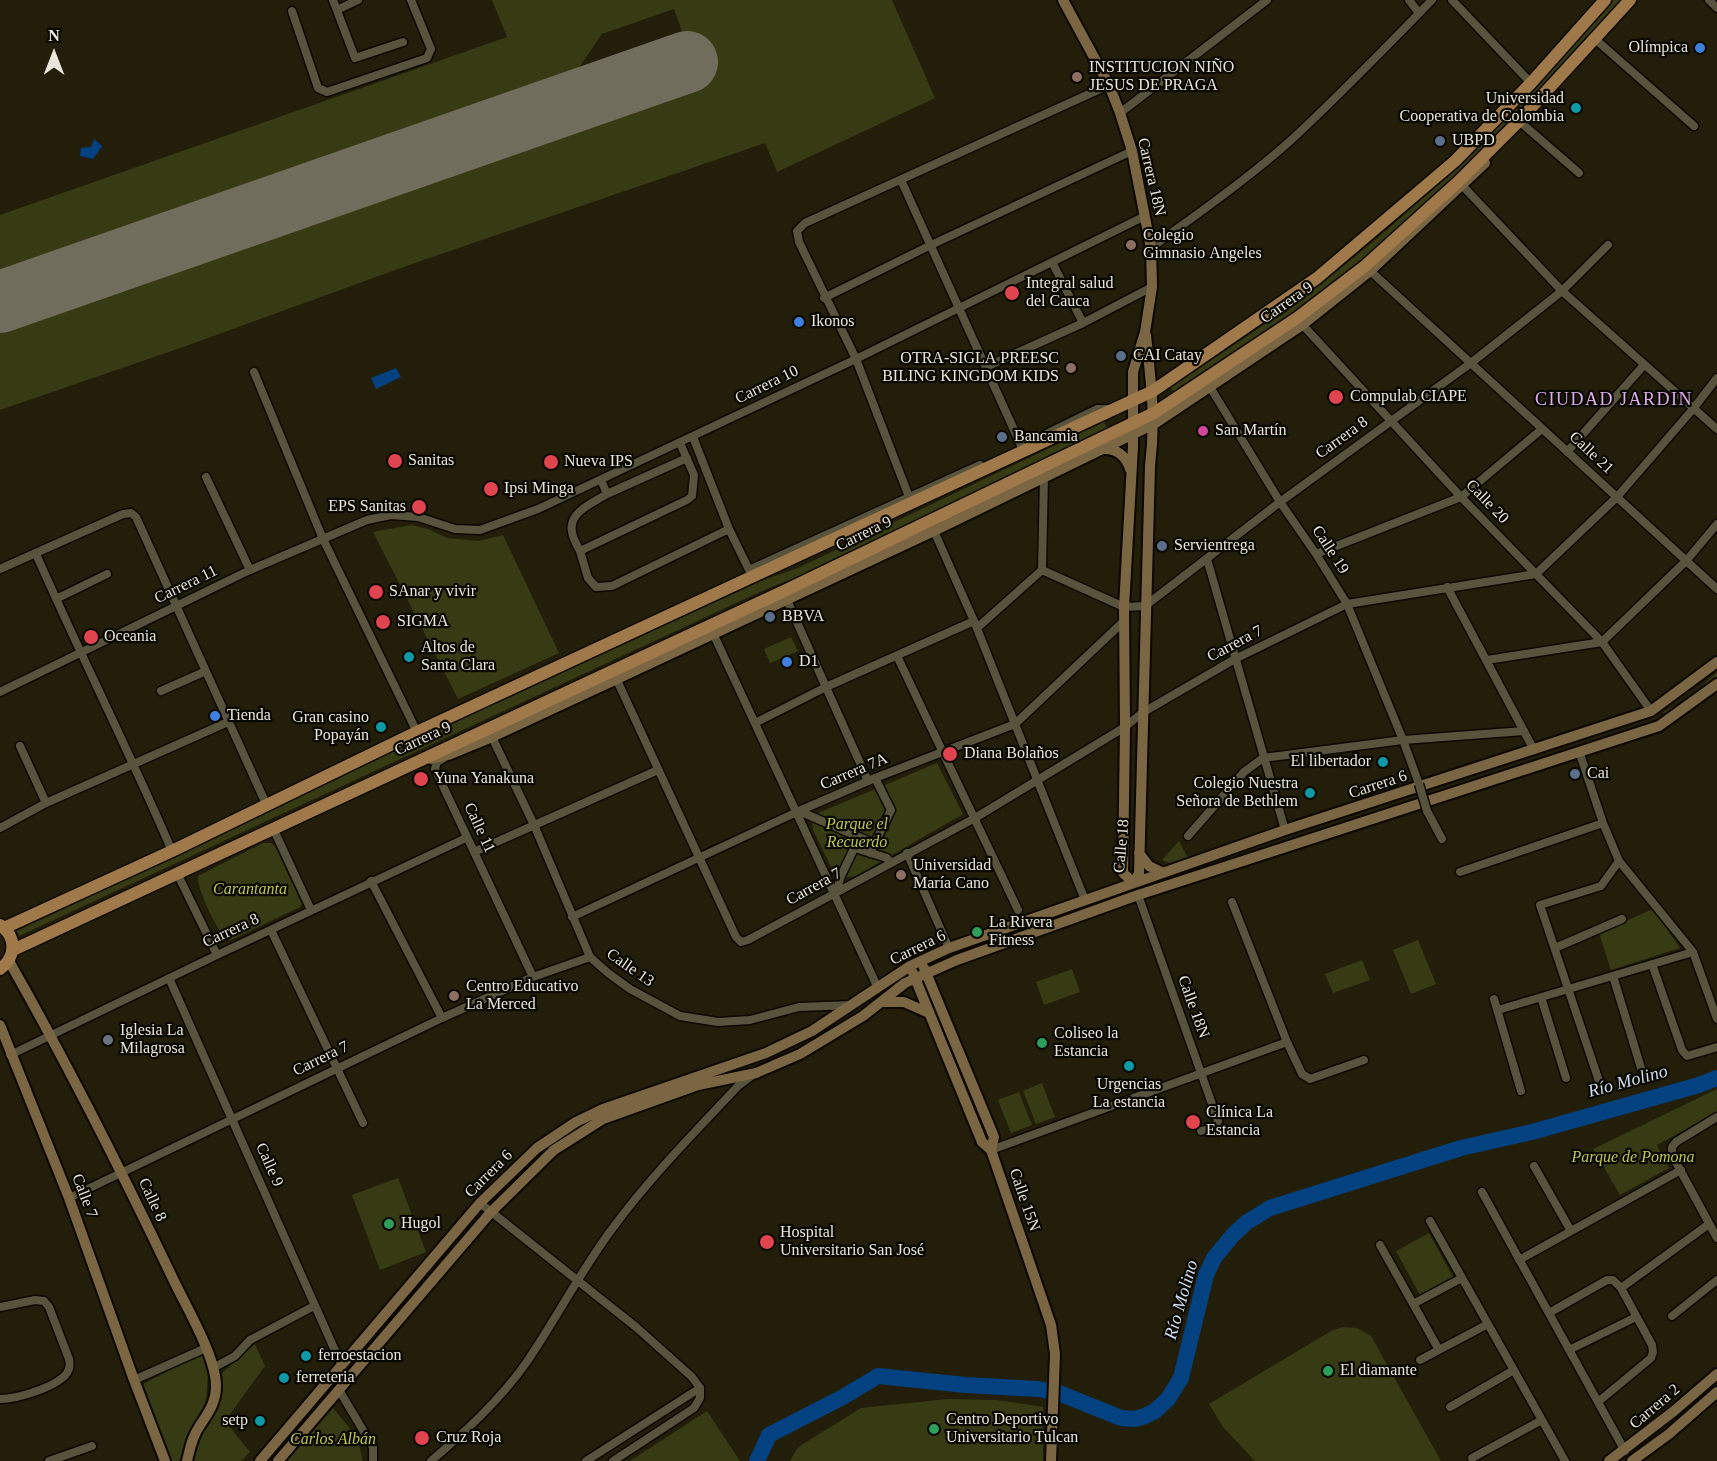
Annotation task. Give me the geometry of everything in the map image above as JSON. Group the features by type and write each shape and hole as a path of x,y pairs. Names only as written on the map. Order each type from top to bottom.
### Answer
{"main road":[{"name":"Carrera 18N","path":"1063,0 1109,85 1120,113 1132,151 1145,216 1151,248 1152,287 1145,332 1133,372"},
{"name":"Carrera 9","path":"2,926 172,851 751,574 1153,391 1317,278 1455,160 1531,83 1605,0"},
{"name":"Carrera 9","path":"7,960 177,873 417,760 614,674 658,648 711,629 1154,419 1300,321 1367,268 1461,184 1597,40 1630,0"},
{"path":"1597,40 1637,0"},
{"path":"1154,419 1210,387 1300,321"},
{"name":"Calle 18","path":"1133,372 1133,430 1124,607 1123,873 1134,883 1139,873 1145,606 1154,419 1153,391 1145,332"},
{"path":"417,760 441,757 492,737 614,674 644,666 711,629 787,600 934,531 1133,430"},
{"path":"1099,449 1116,451 1123,455 1130,469"},
{"path":"644,666 658,648"},
{"name":"Carrera 6","path":"260,1461 480,1203 537,1148 576,1122 603,1109 766,1053 812,1031 910,966 950,948 1285,830 1651,711 1717,662"},
{"name":"Carrera 6","path":"278,1461 491,1212 554,1150 603,1119 698,1085 756,1073 800,1054 863,1016 915,978 957,960 1138,895 1659,726 1717,684"},
{"path":"1139,853 1149,866 1163,873"},
{"name":"Calle 18N","path":"1134,883 1138,895"},
{"path":"2,926 12,938 7,960"},
{"name":"Calle 8","path":"7,960 51,1034 122,1171 206,1348 216,1383 215,1397 212,1408 191,1443 187,1461"},
{"name":"Calle 15N","path":"921,960 994,1137 991,1150 1051,1325 1055,1354 1051,1461"},
{"path":"910,966 982,1142 991,1150"},
{"path":"881,1002 904,1002 930,1014"},
{"name":"Calle 7","path":"0,1025 10,1055 69,1198 165,1461"},
{"name":"Carrera 2","path":"1610,1461 1717,1374"},
{"name":"Carrera 2","path":"1632,1461 1669,1434 1717,1392"}],"street":[{"path":"333,0 355,58 403,42"},
{"path":"337,10 358,0"},
{"path":"292,11 318,88 327,92 427,58 431,49 411,0"},
{"path":"1409,0 1419,13"},
{"path":"1151,248 1287,143 1351,83 1432,0"},
{"path":"1452,0 1531,83"},
{"path":"1709,0 1717,8"},
{"path":"1120,113 1262,2"},
{"path":"1597,40 1694,126"},
{"path":"910,500 856,359 824,298 799,242 798,231 805,223 1109,85"},
{"path":"1520,123 1579,173"},
{"path":"824,298 1132,151"},
{"path":"901,180 1023,449"},
{"path":"1461,184 1562,291 1717,429"},
{"name":"Carrera 10","path":"391,515 418,517 455,529 480,530 538,510 856,359 1145,216"},
{"name":"Carrera 8","path":"1145,606 1280,502 1470,363 1562,291 1608,245"},
{"path":"1052,262 1083,323"},
{"name":"Calle 21","path":"1367,268 1717,590"},
{"path":"986,367 1083,323 1152,287"},
{"name":"Calle 20","path":"1300,321 1461,497 1602,642 1651,711"},
{"path":"1567,452 1644,365"},
{"path":"254,372 323,539 417,732"},
{"path":"1536,574 1617,497 1694,409 1717,378"},
{"name":"Calle 19","path":"1210,387 1280,502 1347,604 1403,740 1427,811 1442,839"},
{"path":"1316,554 1461,497 1542,429"},
{"path":"693,437 729,529 751,574"},
{"path":"580,551 693,496 694,475 680,443"},
{"path":"687,458 607,494 577,513 572,524 572,533 588,578 596,587 612,586 729,529"},
{"path":"206,477 250,570"},
{"path":"755,723 826,687 975,624 1042,570 1044,477"},
{"path":"601,480 607,494"},
{"path":"0,569 123,514 131,513 136,517 267,806"},
{"name":"Carrera 11","path":"0,692 250,570 367,520 391,515"},
{"path":"1487,660 1602,642 1686,561 1717,524"},
{"path":"934,531 975,624 1085,900"},
{"path":"36,554 135,765 172,851"},
{"path":"1207,559 1285,830"},
{"path":"1042,570 1124,607 1145,606"},
{"path":"56,599 107,574"},
{"name":"Carrera 7","path":"699,858 736,937 741,942 975,818 1125,727 1142,713 1235,659 1347,604 1536,574"},
{"path":"1448,587 1534,750"},
{"path":"787,600 871,780 891,810 870,853"},
{"name":"Carrera 7A","path":"572,917 871,780 1015,724 1124,621"},
{"path":"711,629 836,892 877,987"},
{"path":"897,656 1018,909"},
{"path":"161,692 206,671"},
{"path":"614,674 699,858"},
{"path":"0,828 46,803 228,722"},
{"path":"1188,836 1244,772 1263,758 1403,740 1524,731"},
{"name":"Calle 13","path":"492,737 534,825 590,957 630,989 680,1016 718,1022 750,1020 799,1007 852,1005"},
{"path":"20,746 46,803"},
{"name":"Calle 11","path":"463,749 435,765 466,838 533,977"},
{"path":"1580,751 1603,823 1619,861 1694,952 1717,1019"},
{"path":"474,852 658,770"},
{"path":"798,812 875,844"},
{"path":"1460,872 1603,823"},
{"path":"273,828 311,910"},
{"name":"Carrera 8","path":"10,1055 217,954 466,838"},
{"path":"836,892 840,878 859,838"},
{"path":"855,848 887,858 890,862"},
{"path":"907,853 950,948"},
{"path":"1599,1081 1540,905 1601,886 1619,861"},
{"path":"177,873 217,954"},
{"path":"371,881 442,1018"},
{"name":"Calle 18N","path":"1138,895 1218,1123 1215,1127 1201,1131"},
{"path":"1232,902 1287,1042 1302,1074 1310,1079 1364,1060"},
{"path":"1555,948 1622,919"},
{"path":"271,930 363,1123"},
{"path":"1498,1010 1694,952"},
{"name":"Carrera 7","path":"69,1198 442,1018 533,977 590,957"},
{"path":"1653,964 1682,1050 1687,1056 1717,1047"},
{"path":"1612,976 1641,1068"},
{"name":"Calle 9","path":"169,978 341,1364"},
{"path":"1541,997 1566,1078"},
{"path":"1494,999 1521,1091"},
{"path":"991,1150 1287,1042"},
{"name":"Carrera 6","path":"432,1461 471,1427 525,1364 576,1281 646,1183 738,1086 756,1073"},
{"path":"1716,1120 1676,1142 1672,1147 1672,1155 1717,1238"},
{"path":"1534,1166 1571,1231"},
{"path":"1519,1260 1681,1170"},
{"path":"1482,1192 1625,1451"},
{"path":"480,1203 636,1327 692,1377 700,1388 700,1398 694,1408 613,1461"},
{"path":"1430,1221 1565,1461"},
{"path":"1621,1288 1710,1224"},
{"path":"1380,1245 1439,1350"},
{"path":"1413,1304 1462,1278"},
{"path":"1549,1313 1607,1280 1613,1280 1621,1288 1652,1345 1653,1352 1650,1358 1598,1402"},
{"path":"1672,1316 1717,1280"},
{"path":"0,1307 35,1300 44,1301 49,1307 69,1359 70,1368 66,1376 43,1388 11,1399 0,1399"},
{"path":"213,1368 235,1356 250,1340 314,1306"},
{"path":"1569,1350 1636,1317"},
{"path":"1420,1360 1488,1324"},
{"path":"134,1380 206,1348"},
{"path":"1450,1407 1514,1370"},
{"path":"586,1461 700,1388"},
{"path":"339,1390 373,1448 373,1461"},
{"path":"1472,1458 1542,1420"},
{"path":"49,1461 92,1446"}],"green space":[{"path":"492,0 892,0 935,98 777,172 765,143 412,264 186,346 0,410 0,333 701,84 674,9 602,34 571,79 0,279 0,215 507,37"},
{"path":"1610,0 1621,0 1522,107 1454,176 1383,242 1304,305 1174,393 1170,386 1248,336 1314,289 1376,239 1455,169"},
{"path":"1104,422 1107,428 802,575 764,590 19,936 17,931 434,732 761,581 798,568"},
{"path":"411,525 428,529 447,538 479,541 503,535 559,653 458,699 373,532"},
{"path":"791,637 798,651 770,663 764,649"},
{"path":"1717,672 1717,679 1688,703 1664,714 1663,712 1687,699"},
{"name":"Parque el Recuerdo","path":"937,763 963,814 856,876 840,878 835,875 813,830 812,822 816,814"},
{"path":"1179,841 1188,858 1169,863 1162,860"},
{"name":"Carantanta","path":"263,843 271,843 275,846 302,904 231,940 225,938 208,908 200,889 198,876"},
{"path":"1653,909 1680,948 1611,970 1599,933"},
{"path":"1066,910 1067,913 931,964 930,962 939,958"},
{"path":"1418,940 1436,984 1411,994 1393,950"},
{"path":"1362,960 1370,980 1333,993 1325,974"},
{"path":"1072,969 1080,992 1044,1005 1036,982"},
{"path":"1042,1083 1055,1117 1036,1124 1023,1091"},
{"name":"Parque de Pomona","path":"1717,1089 1717,1112 1657,1145 1669,1168 1620,1195 1593,1149"},
{"path":"1019,1092 1032,1125 1011,1133 998,1100"},
{"name":"Hugol","path":"398,1178 426,1252 380,1270 352,1195"},
{"path":"1429,1233 1453,1277 1420,1295 1396,1251"},
{"name":"El diamante","path":"1343,1327 1357,1328 1371,1336 1441,1461 1255,1461 1223,1427 1209,1404 1331,1331"},
{"path":"255,1344 265,1366 225,1421 250,1452 241,1461 193,1461 195,1448 220,1399 222,1373"},
{"path":"203,1353 208,1372 204,1412 192,1430 179,1461 171,1461 143,1384"},
{"name":"Centro Deportivo Universitario Tulcan","path":"948,1399 997,1400 1043,1407 1043,1461 790,1461 803,1444 861,1408"},
{"name":"Carlos Albán","path":"333,1408 357,1437 363,1461 287,1461"},
{"path":"707,1411 740,1461 630,1461"}],"water":[{"path":"94,139 102,146 93,159 80,156 81,148 91,147"},
{"path":"396,368 401,377 376,389 371,378"}],"waterway":[{"name":"Río Molino","path":"757,1461 769,1435 843,1397 878,1376 966,1385 1038,1389 1059,1393 1121,1418 1135,1419 1145,1416 1155,1411 1168,1399 1181,1378 1206,1275 1214,1258 1247,1222 1270,1208 1461,1148 1532,1132 1717,1078"}],"runway":[{"path":"0,302 687,62"}],"place":[{"name":"Olímpica","path":"1700,48"},
{"name":"INSTITUCION NIÑO JESUS DE PRAGA","path":"1077,77"},
{"name":"Universidad Cooperativa de Colombia","path":"1576,108"},
{"name":"UBPD","path":"1440,141"},
{"name":"Colegio Gimnasio Angeles","path":"1131,245"},
{"name":"Integral salud del Cauca","path":"1012,293"},
{"name":"Ikonos","path":"799,322"},
{"name":"CAI Catay","path":"1121,356"},
{"name":"OTRA-SIGLA PREESC BILING KINGDOM KIDS","path":"1071,368"},
{"name":"Compulab CIAPE","path":"1336,397"},
{"name":"San Martín","path":"1203,431"},
{"name":"Bancamia","path":"1002,437"},
{"name":"Sanitas","path":"395,461"},
{"name":"Nueva IPS","path":"551,462"},
{"name":"Ipsi Minga","path":"491,489"},
{"name":"EPS Sanitas","path":"419,507"},
{"name":"Servientrega","path":"1162,546"},
{"name":"SAnar y vivir","path":"376,592"},
{"name":"BBVA","path":"770,617"},
{"name":"SIGMA","path":"383,622"},
{"name":"Oceania","path":"91,637"},
{"name":"Altos de Santa Clara","path":"409,657"},
{"name":"D1","path":"787,662"},
{"name":"Tienda","path":"215,716"},
{"name":"Gran casino Popayán","path":"381,727"},
{"name":"Diana Bolaños","path":"950,754"},
{"name":"El libertador","path":"1383,762"},
{"name":"Cai","path":"1575,774"},
{"name":"Yuna Yanakuna","path":"421,779"},
{"name":"Colegio Nuestra Señora de Bethlem","path":"1310,793"},
{"name":"Universidad María Cano","path":"901,875"},
{"name":"La Rivera Fitness","path":"977,932"},
{"name":"Centro Educativo La Merced","path":"454,996"},
{"name":"Iglesia La Milagrosa","path":"108,1040"},
{"name":"Coliseo la Estancia","path":"1042,1043"},
{"name":"Urgencias La estancia","path":"1129,1066"},
{"name":"Clínica La Estancia","path":"1193,1122"},
{"name":"Hugol","path":"389,1224"},
{"name":"Hospital Universitario San José","path":"767,1242"},
{"name":"ferroestacion","path":"306,1356"},
{"name":"El diamante","path":"1328,1371"},
{"name":"ferreteria","path":"284,1378"},
{"name":"setp","path":"260,1421"},
{"name":"Centro Deportivo Universitario Tulcan","path":"934,1429"},
{"name":"Cruz Roja","path":"422,1438"}],"district":[{"name":"CIUDAD JARDIN","path":"1614,400"}]}
